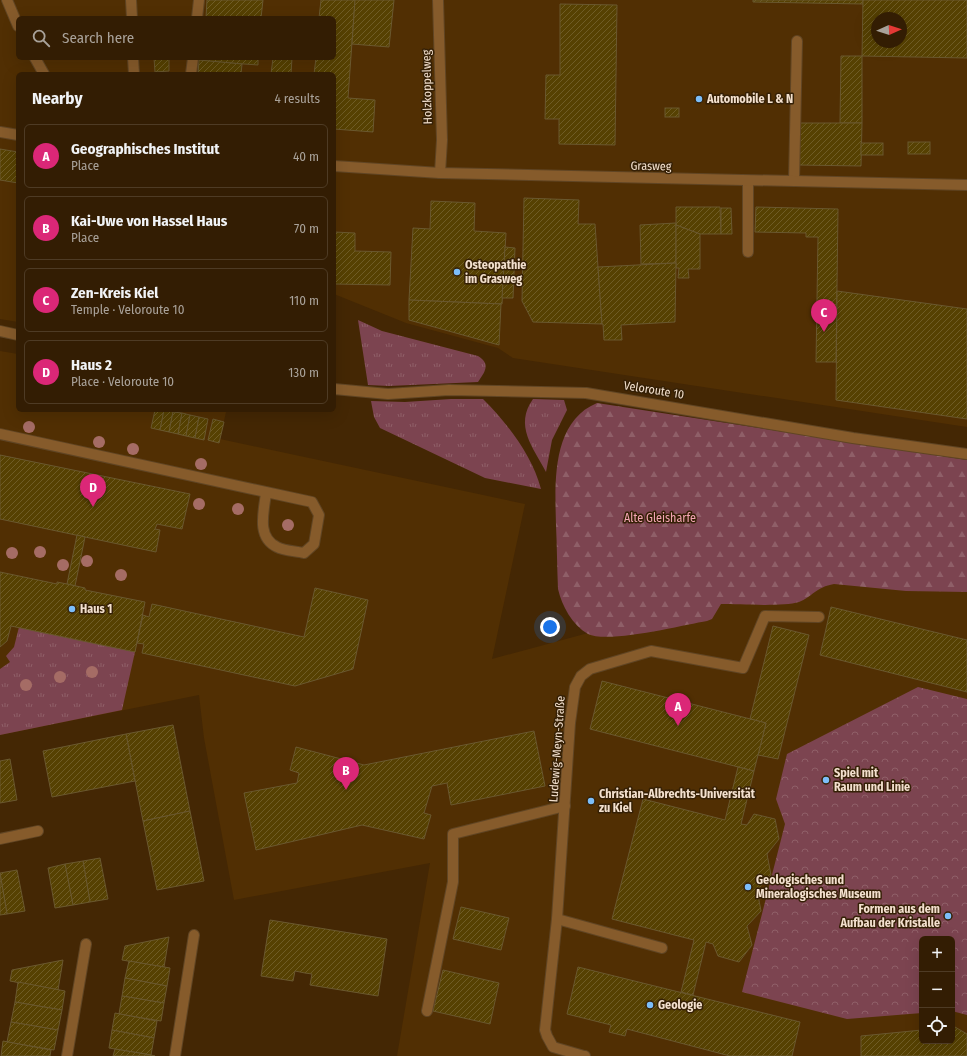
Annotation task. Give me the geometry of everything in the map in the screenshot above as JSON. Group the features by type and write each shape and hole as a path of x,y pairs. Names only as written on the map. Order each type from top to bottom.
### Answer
{"street":[{"path":"7,0 16,21"},
{"path":"131,0 132,16"},
{"path":"197,16 199,0"},
{"name":"Holzkoppelweg","path":"438,0 442,140 440,173"},
{"path":"794,181 797,41"},
{"path":"36,60 43,72"},
{"path":"133,60 134,72"},
{"path":"191,72 193,60"},
{"path":"0,132 16,136"},
{"name":"Grasweg","path":"336,166 440,173 967,185"},
{"path":"748,181 748,252"},
{"path":"0,331 16,335"},
{"name":"Veloroute 10","path":"336,389 388,394 449,390 586,394 627,399 853,438 967,454"},
{"path":"0,434 312,502 320,515 314,544 304,553 277,548 267,540 262,526 266,493"},
{"name":"Ludewig-Meyn-Straße","path":"584,1056 554,1047 545,1030 556,919 572,702 575,686 581,676 590,670 651,651 743,668 765,616 819,617"},
{"path":"427,1011 453,882 453,834 565,806"},
{"path":"0,839 38,831"},
{"path":"556,919 662,948"},
{"path":"175,1056 194,935"},
{"path":"67,1056 86,944"}],"shaded area":[{"path":"0,0 967,0 967,427 513,358 498,348 406,323 336,295 336,72 16,72 16,322 0,319"},
{"name":"Christian-Albrechts-Universität zu Kiel","path":"0,351 16,354 16,412 226,412 220,439 525,504 492,659 754,588 967,545 967,1056 397,1056 430,863 234,900 204,738 199,695 0,735"}],"green space":[{"path":"358,320 382,331 478,356 486,365 485,371 478,382 389,386 368,385"},
{"path":"451,399 483,399 501,418 518,440 532,464 541,489 485,478 380,428 374,417 371,401 405,402"},
{"path":"533,399 564,400 567,410 552,440 546,472 531,445 525,427 525,418"},
{"name":"Alte Gleisharfe","path":"597,403 967,460 967,592 906,591 834,584 823,587 807,598 792,604 721,604 712,619 707,621 664,630 612,637 588,634 577,626 568,614 558,589 556,473 564,439 571,424 582,412"},
{"path":"19,627 135,652 122,710 0,735 0,669 10,662 6,656 14,647"},
{"path":"918,687 967,699 967,1015 955,1012 955,936 919,936 919,1013 847,1019 742,992 785,824 776,799 787,754"}],"building":[{"path":"207,0 263,0 261,16 206,16"},
{"path":"321,0 355,0 348,98 375,100 373,132 336,129 336,72 314,72 316,60 336,60 336,16 319,16"},
{"path":"355,0 394,0 389,47 352,44"},
{"path":"753,0 863,0 863,4 753,2"},
{"path":"863,0 967,0 967,58 862,56"},
{"path":"560,4 617,5 615,145 559,144 559,119 545,119 546,75 560,75"},
{"path":"841,56 862,56 862,123 840,123"},
{"path":"154,60 169,60 169,71 155,72"},
{"path":"199,60 242,64 241,72 198,72"},
{"path":"258,60 258,65 203,61"},
{"path":"273,60 292,60 291,72 271,72"},
{"path":"665,108 679,108 679,117 665,117"},
{"path":"799,123 862,123 861,166 799,165"},
{"path":"908,142 930,142 930,154 908,154"},
{"path":"861,143 883,143 883,155 861,155"},
{"path":"0,149 16,152 16,183 0,180"},
{"path":"524,198 579,200 578,224 595,224 602,324 533,322 522,301"},
{"name":"Osteopathie im Grasweg","path":"431,201 475,203 474,231 506,233 502,304 409,300 413,228 430,229"},
{"path":"676,207 720,207 721,234 700,234 676,225"},
{"path":"756,207 838,209 836,362 816,362 818,237 806,237 806,233 755,232"},
{"path":"721,208 731,208 732,234 721,234"},
{"path":"676,223 676,263 641,264 640,225"},
{"path":"676,225 700,234 700,269 688,269 689,278 678,278 679,268 676,268"},
{"path":"336,232 355,233 355,251 391,252 390,285 336,284"},
{"path":"505,247 515,248 513,298 502,298"},
{"path":"676,263 675,322 621,325 622,340 604,340 598,267"},
{"path":"837,291 967,309 967,419 836,400"},
{"path":"409,300 501,304 499,345 409,320"},
{"path":"155,412 164,412 160,430 151,428"},
{"path":"164,412 173,412 169,432 160,430"},
{"path":"173,412 182,413 178,434 169,432"},
{"path":"182,413 190,415 186,436 178,434"},
{"path":"190,415 199,417 195,438 186,436"},
{"path":"199,417 208,419 204,440 195,438"},
{"path":"213,419 224,422 219,443 208,440"},
{"path":"0,455 190,494 182,529 157,524 155,529 160,530 156,552 0,519"},
{"path":"77,535 85,537 75,586 67,584"},
{"name":"Haus 1","path":"0,572 57,584 57,582 67,584 85,588 85,590 145,602 135,652 11,626 7,641 0,647"},
{"path":"315,588 368,600 353,669 295,686 142,653 144,644 137,643 143,615 149,617 152,604 304,637"},
{"path":"831,607 967,640 967,692 820,655"},
{"path":"773,626 809,635 778,759 758,755 766,723 750,719"},
{"path":"602,681 766,723 754,771 590,729"},
{"path":"173,725 190,811 143,821 126,734"},
{"path":"534,731 545,786 451,805 447,783 432,786 424,813 431,815 424,839 362,825 256,850 244,793 297,783 299,773 290,770 296,747 364,765"},
{"path":"126,734 135,781 52,797 43,751"},
{"path":"10,759 17,800 0,803 0,761"},
{"path":"738,767 754,771 741,824 747,825 754,814 775,819 779,839 767,854 771,875 757,890 761,911 747,926 752,945 739,962 718,956 713,944 706,942 693,995 681,992 694,940 612,919 643,799 725,820"},
{"path":"190,811 204,881 157,890 143,821"},
{"path":"100,858 108,899 90,902 83,861"},
{"path":"83,861 90,902 73,905 65,864"},
{"path":"65,864 73,905 55,908 48,868"},
{"path":"17,870 25,911 7,914 0,873"},
{"path":"0,873 7,914 0,915"},
{"path":"461,907 509,918 501,950 453,939"},
{"path":"270,920 387,939 378,996 310,985 312,974 295,971 293,981 261,976"},
{"path":"169,937 164,967 122,960 125,946"},
{"path":"63,960 58,990 10,981 12,970"},
{"path":"129,961 170,968 167,986 125,978"},
{"name":"Geologie","path":"578,967 800,1022 792,1056 730,1056 627,1029 625,1036 609,1032 611,1025 567,1014"},
{"path":"443,970 499,983 490,1024 433,1011"},
{"path":"125,978 167,986 164,1003 122,996"},
{"path":"18,982 65,991 62,1010 15,1002"},
{"path":"122,996 164,1003 161,1021 119,1014"},
{"path":"15,1002 62,1010 58,1030 11,1022"},
{"path":"115,1013 157,1021 154,1038 112,1030"},
{"path":"11,1022 58,1030 54,1050 7,1042"},
{"path":"955,1027 967,1034 967,1056 861,1056 861,1036 919,1030 919,1044 955,1044"},
{"path":"112,1030 154,1038 151,1055 109,1048"},
{"path":"3,1041 51,1050 50,1056 1,1056"},
{"path":"115,1049 151,1055 155,1056 113,1056"}],"place":[{"name":"Automobile L & N","path":"699,99"},
{"name":"Osteopathie im Grasweg","path":"457,272"},
{"name":"Zen-Kreis Kiel","path":"824,332"},
{"name":"Haus 2","path":"93,507"},
{"name":"Haus 1","path":"72,609"},
{"name":"Geographisches Institut","path":"678,726"},
{"name":"Spiel mit Raum und Linie","path":"826,780"},
{"name":"Kai-Uwe von Hassel Haus","path":"346,790"},
{"name":"Christian-Albrechts-Universität zu Kiel","path":"591,801"},
{"name":"Geologisches und Mineralogisches Museum","path":"748,887"},
{"name":"Formen aus dem Aufbau der Kristalle","path":"948,916"},
{"name":"Geologie","path":"650,1005"}]}
